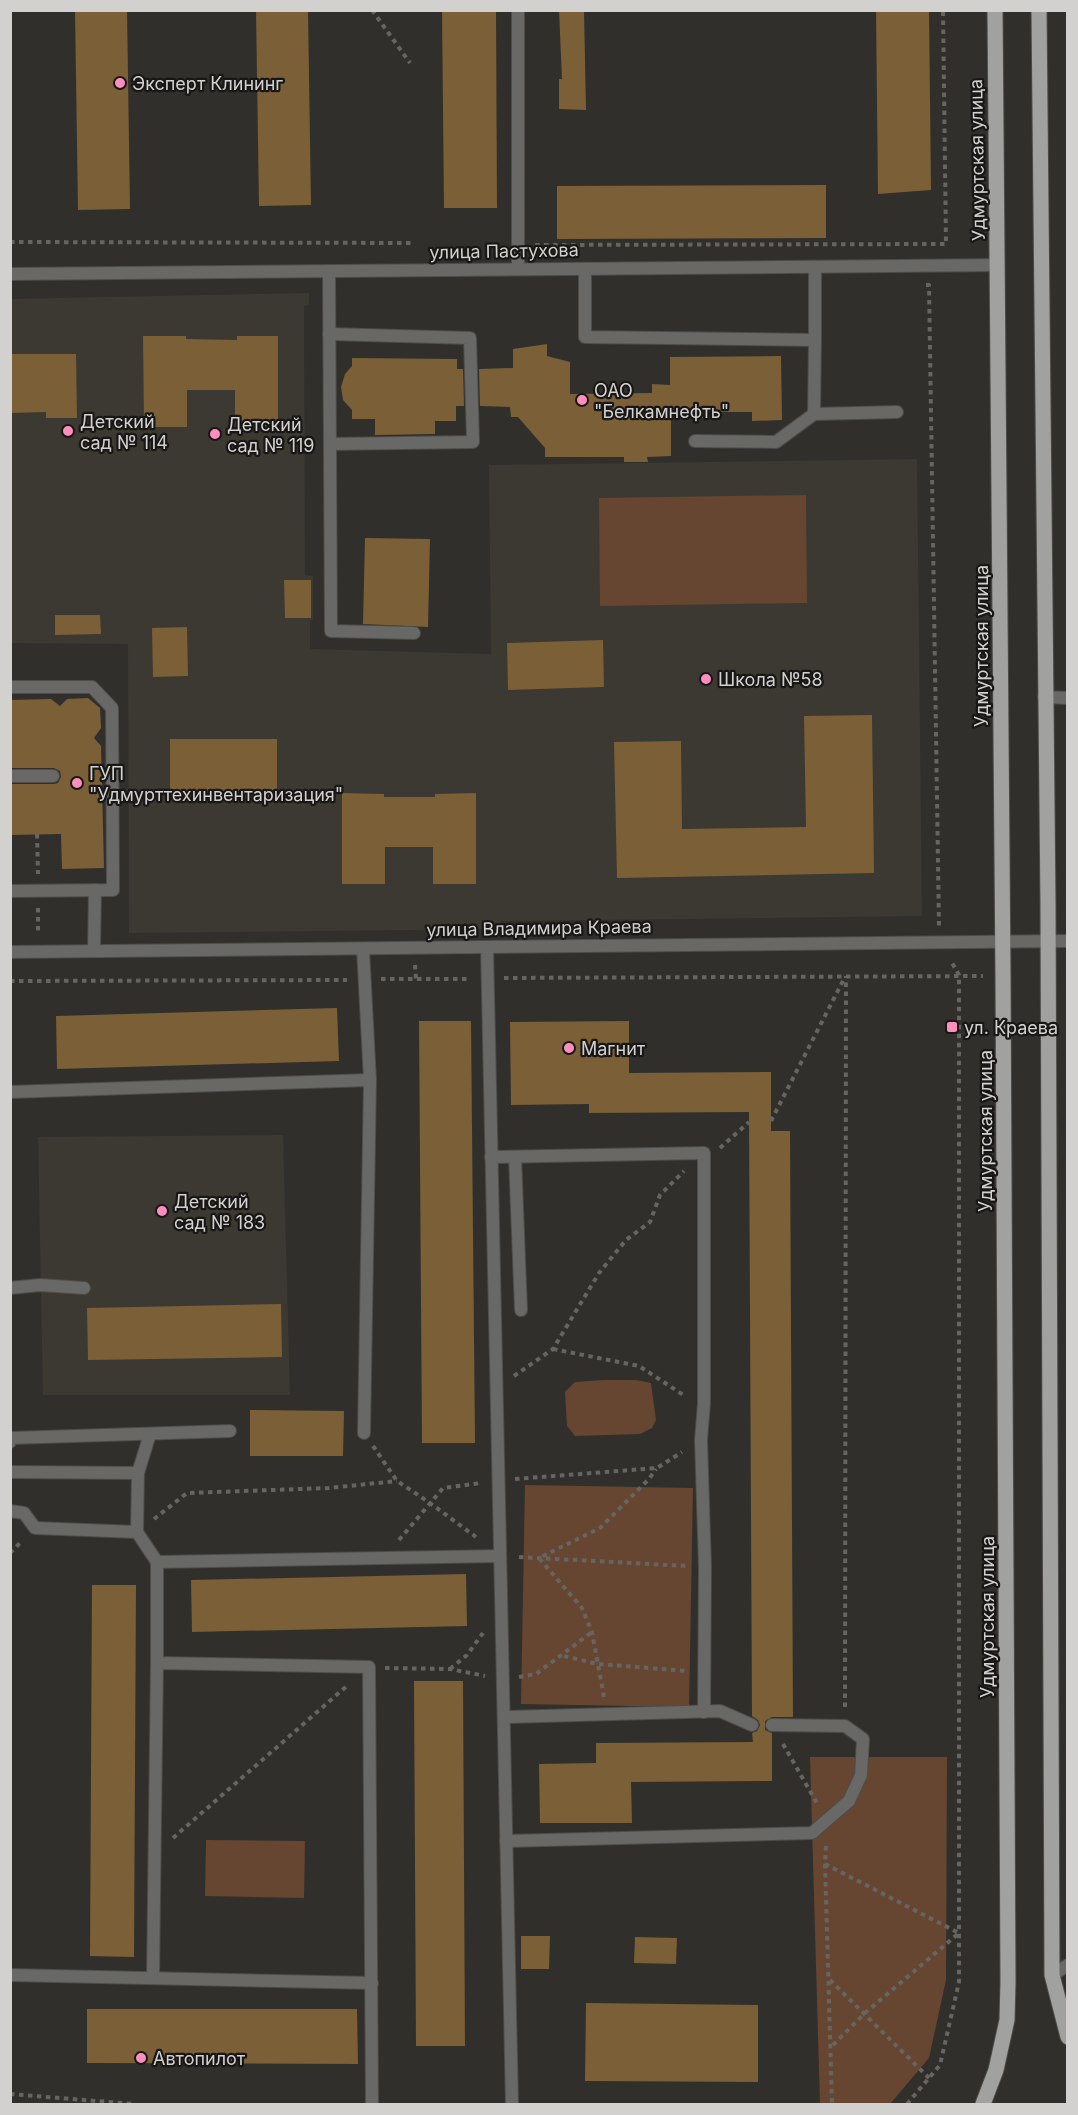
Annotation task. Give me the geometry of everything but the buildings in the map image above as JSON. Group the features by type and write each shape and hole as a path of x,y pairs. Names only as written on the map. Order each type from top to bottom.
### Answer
{"main road":[{"name":"Удмуртская улица","path":"983,2104 996,2070 1007,2020 1008,1982 1004,976 995,10"},
{"path":"1039,10 1048,942 1052,1975 1068,2037"}],"street":[{"path":"518,10 518,269"},
{"name":"улица Пастухова","path":"10,273 998,265"},
{"path":"813,414 816,340 815,267"},
{"path":"585,268 585,337 816,340"},
{"path":"329,271 332,631 414,633"},
{"path":"329,334 470,338 473,442 330,444"},
{"path":"695,441 776,442 813,414 897,412"},
{"path":"10,687 92,687 112,708 107,774 113,890 10,891"},
{"path":"1044,697 1068,698"},
{"path":"10,776 53,776"},
{"path":"94,951 95,890"},
{"name":"улица Владимира Краева","path":"10,952 1068,941"},
{"path":"487,947 512,2104"},
{"path":"363,949 370,1080 364,1433"},
{"path":"10,1092 370,1080"},
{"path":"491,1157 704,1153 704,1403 701,1440 705,1567 704,1712"},
{"path":"515,1157 521,1310"},
{"path":"10,1288 40,1285 84,1288"},
{"path":"10,1442 11,1438 230,1431"},
{"path":"150,1434 138,1473 137,1532 157,1563 153,1978"},
{"path":"10,1472 138,1473"},
{"path":"10,1511 24,1513 35,1528 137,1532"},
{"path":"157,1563 500,1556"},
{"path":"157,1664 369,1667 372,2104"},
{"path":"504,1717 720,1711 752,1725"},
{"path":"506,1841 812,1833 849,1801 861,1775 863,1739 844,1726 772,1725"},
{"path":"1052,1975 1068,1965"},
{"path":"10,1975 372,1983"}],"path":[{"path":"372,10 410,63"},
{"path":"517,245 946,244 943,10"},
{"path":"10,242 414,243"},
{"path":"907,2104 940,2064 959,1982 959,975 940,942 939,930 929,285"},
{"path":"771,1121 846,976"},
{"path":"844,1726 846,976"},
{"path":"10,981 1004,976"},
{"path":"496,1389 553,1349 599,1273 626,1240 650,1222 660,1195 704,1153 719,1148 749,1122"},
{"path":"553,1349 639,1366 682,1395 704,1403"},
{"path":"364,1433 397,1481 500,1556 676,1566"},
{"path":"540,1558 600,1528 657,1468 701,1440"},
{"path":"382,1559 443,1488 498,1480 657,1468"},
{"path":"137,1532 187,1493 329,1488 397,1481"},
{"path":"540,1558 582,1608 592,1632 607,1714"},
{"path":"450,1670 467,1655 501,1608"},
{"path":"154,1854 369,1667 450,1670 503,1679 536,1674 563,1656 592,1632"},
{"path":"563,1656 598,1664 704,1672"},
{"path":"772,1725 827,1820 825,1864 832,2104"},
{"path":"825,1864 959,1933"},
{"path":"831,2047 864,2013 959,1933"},
{"path":"829,1980 929,2078"},
{"path":"10,2094 134,2104"}],"shaded area":[{"path":"309,293 309,305 304,306 305,575 313,576 313,620 310,621 310,649 491,654 489,465 917,459 922,916 501,921 500,929 129,933 128,644 11,643 10,299"},
{"path":"806,495 807,603 600,606 599,498"},
{"name":"Детский сад № 183","path":"283,1135 290,1395 43,1395 38,1137"},
{"path":"636,1380 651,1383 656,1420 652,1428 640,1434 575,1436 567,1426 565,1392 575,1382"},
{"path":"525,1485 693,1488 689,1707 521,1704"},
{"path":"810,1757 947,1757 946,1980 929,2058 890,2104 820,2104"},
{"path":"206,1840 305,1841 304,1898 205,1896"}],"place":[{"name":"Эксперт Клининг","path":"120,83"},
{"name":"ОАО \"Белкамнефть\"","path":"582,400"},
{"name":"Детский сад № 114","path":"68,431"},
{"name":"Детский сад № 119","path":"215,434"},
{"name":"Школа №58","path":"706,679"},
{"name":"ГУП \"Удмурттехинвентаризация\"","path":"77,783"},
{"name":"ул. Краева","path":"952,1027"},
{"name":"Магнит","path":"569,1048"},
{"name":"Детский сад № 183","path":"162,1211"},
{"name":"Автопилот","path":"141,2058"}]}
